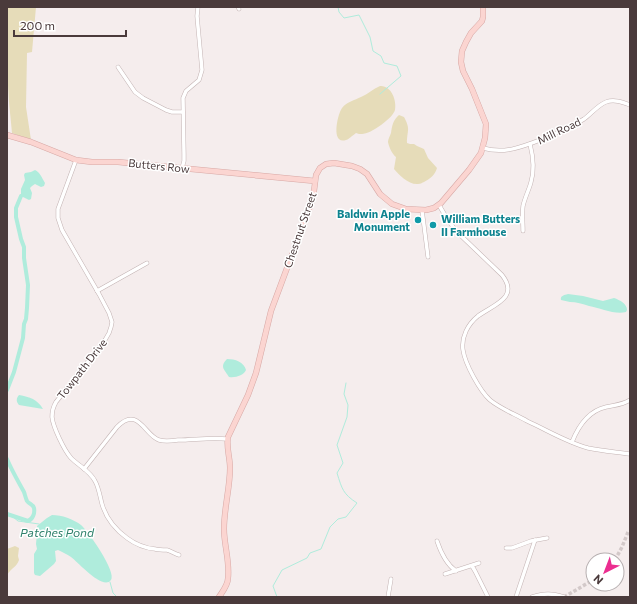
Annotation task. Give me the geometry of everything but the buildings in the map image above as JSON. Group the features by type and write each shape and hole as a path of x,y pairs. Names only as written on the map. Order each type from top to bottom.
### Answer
{"street":[{"path":"182,168 184,161 184,93 199,80 202,70 197,16 198,7"},
{"path":"483,7 482,21 471,33 466,42 462,51 461,62 463,71 486,124 483,148 469,170 439,205 456,231 499,272 506,280 508,286 507,294 504,299 477,316 469,326 465,333 463,345 464,354 477,383 487,397 501,408 572,442 589,448 630,454"},
{"path":"118,67 140,96 166,110 172,112 183,112"},
{"name":"Mill Road","path":"483,148 498,151 520,148 576,124 605,102 617,101 630,105"},
{"name":"Butters Row","path":"7,135 31,142 76,160 92,162 118,162 315,181"},
{"path":"523,231 523,209 532,180 533,170 530,144"},
{"name":"Towpath Drive","path":"76,160 58,209 58,218 62,230 98,291 112,324 109,333 86,365 57,400 52,413 54,423 66,451 74,461 95,480 104,510 109,520 119,531 141,545 179,555"},
{"name":"Chestnut Street","path":"227,439 250,390 271,311 312,201 315,181 318,171 322,166 334,163 352,166 364,171 383,197 398,207 422,210 431,209 439,205"},
{"path":"422,210 428,257"},
{"path":"98,291 147,262"},
{"path":"572,442 579,427 594,412 619,405 630,400"},
{"path":"84,469 116,427 129,420 134,420 141,424 159,440 227,439 230,469 225,510 224,534 228,576 227,583 219,597"},
{"path":"506,548 514,548 535,540 547,538"},
{"path":"516,597 535,540"},
{"path":"437,541 445,559 456,571"},
{"path":"445,574 479,563"},
{"path":"472,566 476,571 488,597"},
{"path":"388,597 391,580"},
{"path":"532,597 544,593 564,597"}],"shaded area":[{"path":"7,7 36,7 32,52 27,53 26,107 31,140 12,133 7,69"},
{"path":"380,86 387,88 394,98 395,110 390,117 376,129 362,134 356,133 347,140 341,140 338,138 336,128 342,108 348,103 364,96"},
{"path":"399,115 404,117 407,125 407,143 414,144 424,149 428,158 437,168 432,176 420,184 411,183 401,177 394,169 396,157 388,144 388,141 393,123"},
{"path":"15,546 19,548 19,560 7,575 7,549"}],"water":[{"path":"35,170 40,174 45,183 44,186 41,187 35,184 30,188 32,193 31,199 29,200 21,196 21,189 25,180 25,173"},
{"path":"568,294 603,301 614,298 623,302 627,310 626,312 622,313 612,312 580,303 561,300 564,295"},
{"path":"227,359 236,360 241,363 245,367 245,372 239,376 229,377 223,366"},
{"path":"19,395 33,399 43,409 19,405 17,403 17,397"},
{"name":"Patches Pond","path":"52,515 71,519 85,529 106,561 112,576 111,580 102,582 71,557 58,550 55,551 56,561 54,564 40,576 35,575 34,554 37,549 37,526"}],"waterway":[{"path":"338,7 339,12 344,18 359,15 370,37 373,51 381,56 384,63 397,66 401,76 380,94"},
{"path":"7,390 14,372 23,338 27,308 28,285 24,247 16,217 16,208 21,196"},
{"path":"277,597 273,586 282,570 307,558 310,553 321,549 330,527 338,519 346,517 357,503 344,491 337,473 343,463 337,445 347,417 348,405 344,394 346,383"},
{"path":"7,459 27,501 34,508 34,514 28,521 7,514"},
{"path":"7,512 18,521 39,524"},
{"path":"110,582 113,593 117,597"}],"tunnel":[{"path":"619,552 628,532"},
{"path":"564,597 585,585"}],"place":[{"name":"Baldwin Apple Monument","path":"418,220"},
{"name":"William Butters II Farmhouse","path":"433,225"}]}
